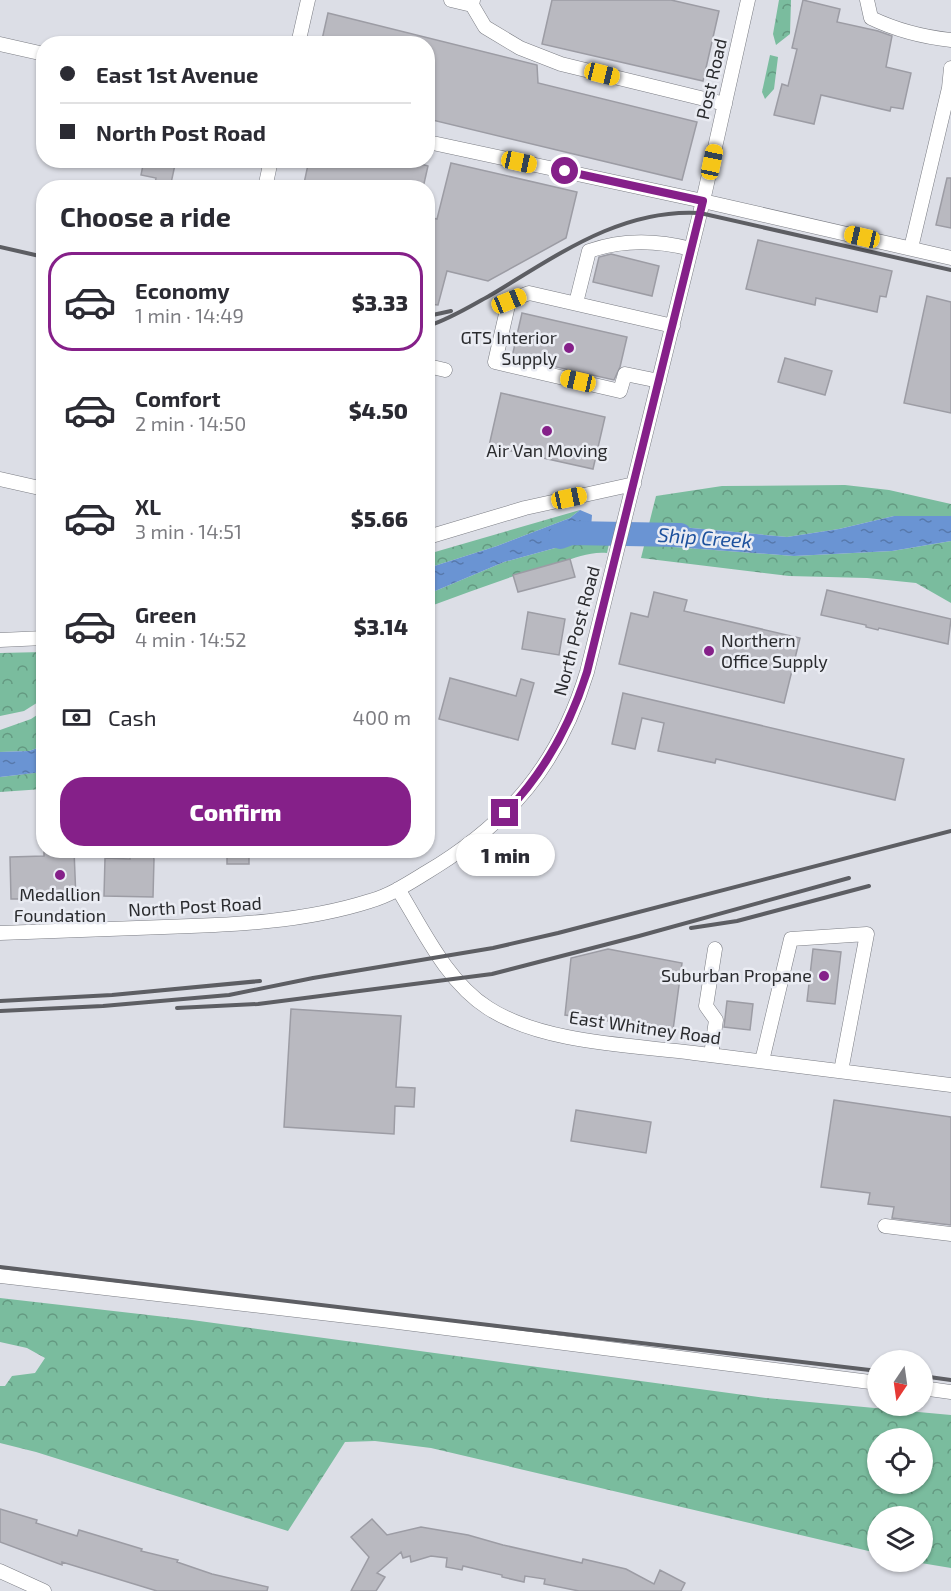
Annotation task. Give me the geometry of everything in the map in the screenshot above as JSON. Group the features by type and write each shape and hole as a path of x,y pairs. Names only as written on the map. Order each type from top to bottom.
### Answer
{"street":[{"path":"300,36 308,0"},
{"path":"451,0 473,2 485,27 520,48 561,64 725,104"},
{"name":"Post Road","path":"703,201 748,0"},
{"path":"867,0 871,18 891,28 951,40"},
{"path":"0,44 36,52"},
{"path":"911,248 951,68"},
{"path":"435,144 703,201 951,258"},
{"name":"North Post Road","path":"0,933 207,926 261,922 336,910 372,901 398,890 463,849 494,825 546,763 559,744 578,704 703,201"},
{"path":"576,303 589,251 610,244 641,242 668,243 691,249"},
{"path":"659,381 625,374 620,391 495,362 509,301 530,293 673,326"},
{"path":"435,368 445,370"},
{"path":"0,479 36,487"},
{"path":"435,535 525,508 634,484"},
{"path":"0,640 36,638"},
{"name":"East Whitney Road","path":"398,890 456,979 486,1007 532,1029 568,1036 951,1085"},
{"path":"762,1061 790,939 867,934 841,1071"},
{"path":"711,1055 716,1020 706,1006 715,949"},
{"path":"885,1226 951,1234"},
{"path":"0,1276 453,1329 867,1382"},
{"path":"933,1390 951,1392"},
{"path":"0,1571 44,1591"}],"green space":[{"path":"779,0 791,0 790,34 776,45 773,34"},
{"path":"770,55 778,57 774,89 765,99 762,92"},
{"path":"845,485 889,490 951,504 951,516 894,516 839,529 787,537 649,524 656,496 722,486"},
{"path":"580,510 570,518 497,546 435,566 435,552"},
{"path":"584,540 609,544 607,553 590,554 544,567 435,604 435,591 504,562"},
{"path":"951,541 951,603 916,583 867,578 789,576 641,558 645,542 674,547 794,556 892,551"},
{"path":"36,652 36,703 24,711 0,716 0,653"},
{"path":"36,716 36,748 29,751 0,752 0,730"},
{"path":"36,773 36,789 0,792 0,777"},
{"path":"0,1298 192,1320 766,1398 867,1407 867,1416 933,1416 933,1413 951,1415 951,1568 933,1565 933,1506 867,1506 867,1551 431,1448 375,1441 345,1442 288,1531 36,1452 0,1443 0,1386 5,1386 12,1376 35,1373 45,1358 27,1348 0,1342"}],"water":[{"path":"580,510 592,515 590,541 584,540 504,562 435,591 435,566 497,546 570,518"},
{"path":"894,516 951,516 951,541 892,551 794,556 674,547 645,542 649,524 787,537 839,529"},
{"path":"36,748 36,773 0,777 0,752 29,751"}],"building":[{"path":"552,0 671,0 719,11 703,81 542,44"},
{"path":"803,0 840,9 837,22 892,36 886,67 911,73 903,109 891,107 890,111 821,95 814,124 774,115 782,84 788,86 797,49 792,48"},
{"path":"328,13 420,36 323,36"},
{"path":"435,40 537,65 538,83 697,122 682,180 435,121"},
{"path":"451,163 577,192 566,238 488,281 447,271 438,305 435,305 435,219 437,219"},
{"path":"142,168 174,168 172,180 156,180 156,178 141,175"},
{"path":"307,168 428,168 425,180 305,180"},
{"path":"947,178 951,178 951,228 936,225"},
{"path":"758,240 892,271 886,297 880,296 877,312 816,298 815,305 746,289"},
{"path":"611,254 659,266 652,296 593,282 599,257"},
{"path":"927,296 951,302 951,413 904,403"},
{"name":"GTS Interior Supply","path":"522,313 627,337 620,367 614,380 512,357"},
{"path":"785,358 832,371 825,395 778,382"},
{"name":"Air Van Moving","path":"501,393 605,417 593,469 489,446"},
{"path":"570,559 575,577 518,592 513,575"},
{"path":"827,590 951,619 948,644 879,628 878,630 821,615"},
{"name":"Northern Office Supply","path":"654,592 687,600 684,611 800,638 784,703 619,664 631,613 648,617"},
{"path":"528,612 565,619 559,655 522,649"},
{"path":"450,678 516,696 521,679 534,683 518,740 439,719"},
{"path":"623,693 904,759 895,800 716,759 715,763 658,751 664,723 642,718 635,749 612,744"},
{"path":"10,857 74,858 76,899 11,899"},
{"path":"105,858 154,858 153,897 104,896"},
{"path":"227,858 249,858 249,864 227,864"},
{"path":"608,949 682,963 673,1030 565,1015 571,958"},
{"name":"Suburban Propane","path":"813,949 841,952 835,1004 807,1001"},
{"path":"727,1001 753,1004 750,1030 724,1027"},
{"path":"291,1009 401,1016 396,1087 415,1088 414,1107 395,1106 394,1134 284,1127"},
{"path":"834,1100 951,1117 951,1225 892,1218 894,1207 868,1204 870,1193 821,1187"},
{"path":"576,1110 651,1122 646,1153 571,1141"},
{"path":"0,1509 37,1520 36,1523 77,1536 79,1530 142,1549 141,1551 178,1560 177,1562 212,1574 268,1587 267,1591 157,1591 62,1562 62,1565 0,1542"},
{"path":"372,1519 387,1535 421,1527 468,1535 582,1563 583,1559 626,1569 654,1584 660,1570 685,1583 681,1591 579,1591 544,1584 545,1579 525,1576 524,1582 463,1566 462,1570 446,1567 447,1558 431,1556 411,1562 410,1556 403,1558 401,1552 377,1573 385,1577 376,1591 351,1591 369,1557 351,1537"}],"waterway":[{"name":"Ship Creek","path":"560,537 571,533 680,535"}],"railway":[{"path":"435,323 489,296 589,238 643,218 671,214 700,213 951,270"},
{"path":"0,247 36,255"},
{"path":"435,314 451,311"},
{"path":"0,1011 103,1006 229,995 313,978 493,948 951,831"},
{"path":"177,1008 258,1004 492,974 849,878"},
{"path":"691,928 737,921 869,886"},
{"path":"0,1001 112,995 260,981"},
{"path":"0,1267 867,1370"},
{"path":"933,1378 951,1380"}],"place":[{"name":"GTS Interior Supply","path":"569,348"},
{"name":"Air Van Moving","path":"547,431"},
{"name":"Northern Office Supply","path":"709,651"},
{"name":"Medallion Foundation","path":"60,875"},
{"name":"Suburban Propane","path":"824,976"}],"route":[{"path":"505,813 534,780 559,744 578,704 703,201 565,171"}]}
